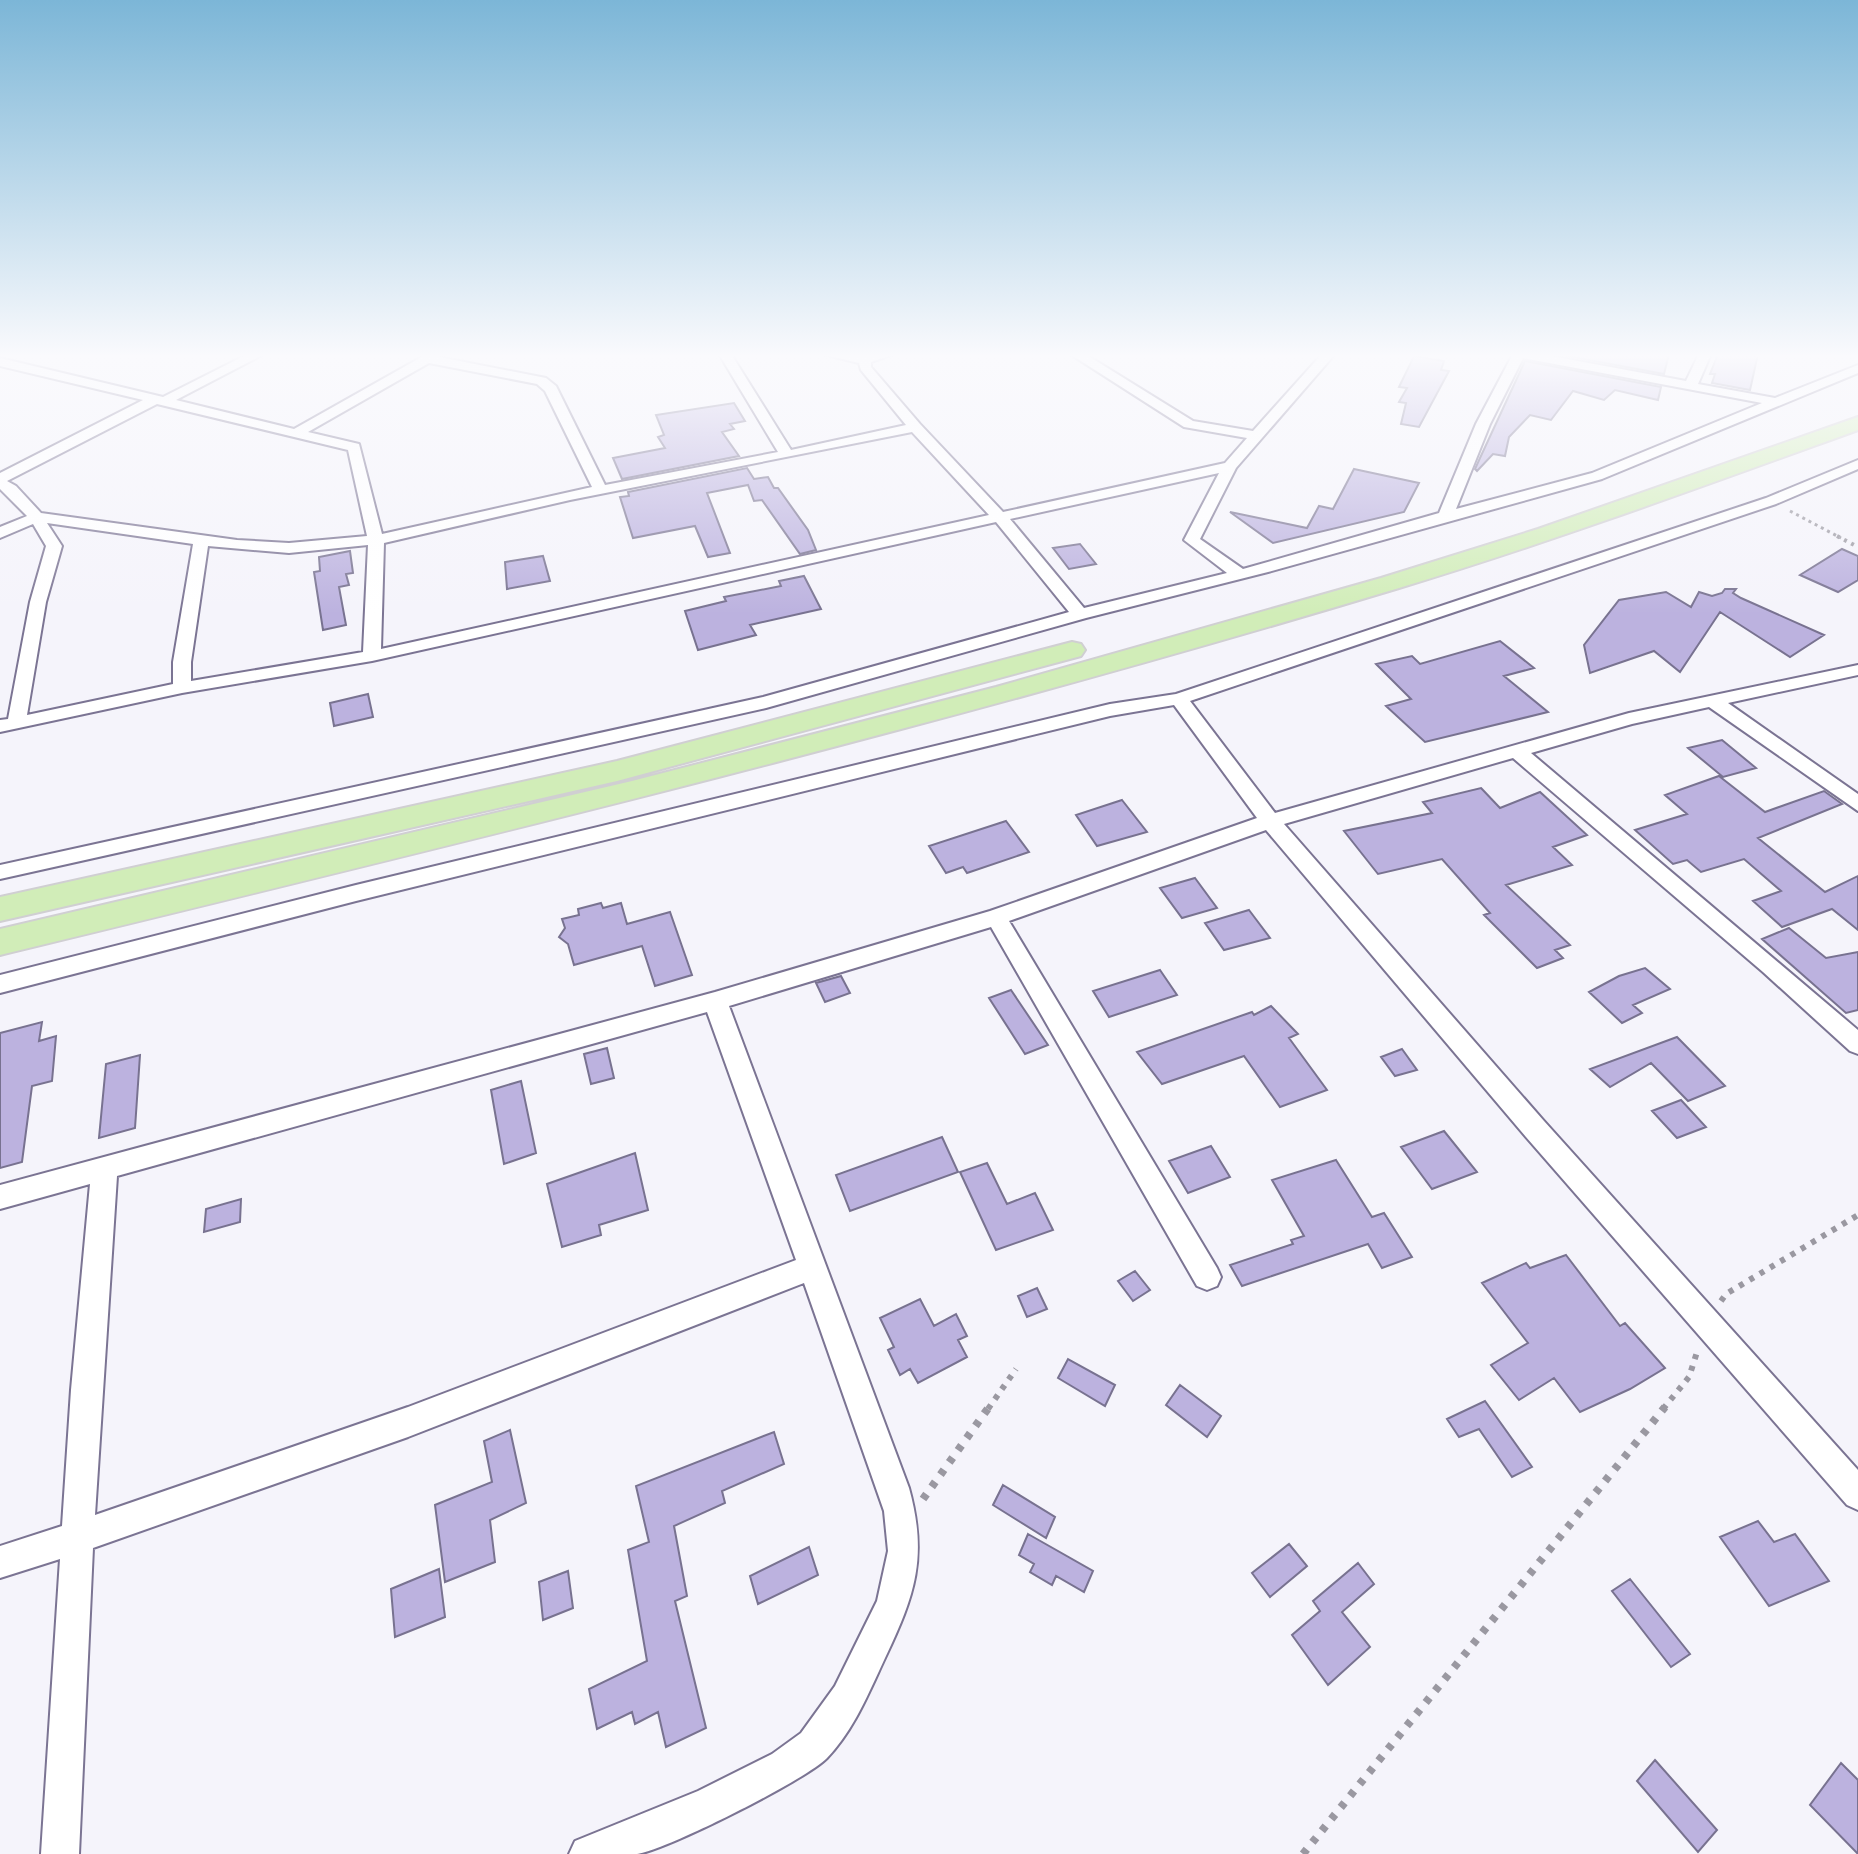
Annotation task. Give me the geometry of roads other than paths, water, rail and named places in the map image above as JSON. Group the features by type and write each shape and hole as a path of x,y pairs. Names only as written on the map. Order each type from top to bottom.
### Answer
{"main road":[{"path":"0,909 617,771 975,676 1123,636 1609,493 1753,441"},
{"path":"0,942 632,791 1006,693 1518,543 1808,441"}],"street":[{"path":"80,441 0,481 36,517 54,546 8,724 182,688 372,656 1230,466"},
{"path":"327,441 355,449 376,540 372,656"},
{"path":"576,441 600,489"},
{"path":"778,441 787,455"},
{"path":"0,533 36,517 201,542 289,548 376,540 600,489 853,441"},
{"path":"928,441 999,516 1080,614"},
{"path":"1238,573 1192,540 1230,466 1252,441"},
{"path":"1445,516 1476,441"},
{"path":"0,872 708,716 1597,476 1683,441"},
{"path":"0,984 356,893 1110,710 1179,699 1771,501 1858,464"},
{"path":"182,688 182,662 201,542"},
{"path":"955,648 975,676"},
{"path":"0,1197 715,1001 996,917 1270,821 1629,719 1858,670"},
{"path":"1179,699 1270,821 1535,1129 1858,1494"},
{"path":"1712,701 1858,804"},
{"path":"1518,752 1771,966 1858,1044"},
{"path":"996,917 1207,1277"},
{"path":"588,1854 643,1835 719,1800 792,1763 813,1747 839,1713 893,1602 905,1559 904,1525 715,1001"},
{"path":"60,1854 77,1539 105,1168"},
{"path":"0,1562 77,1539 498,1390 810,1267"}]}
